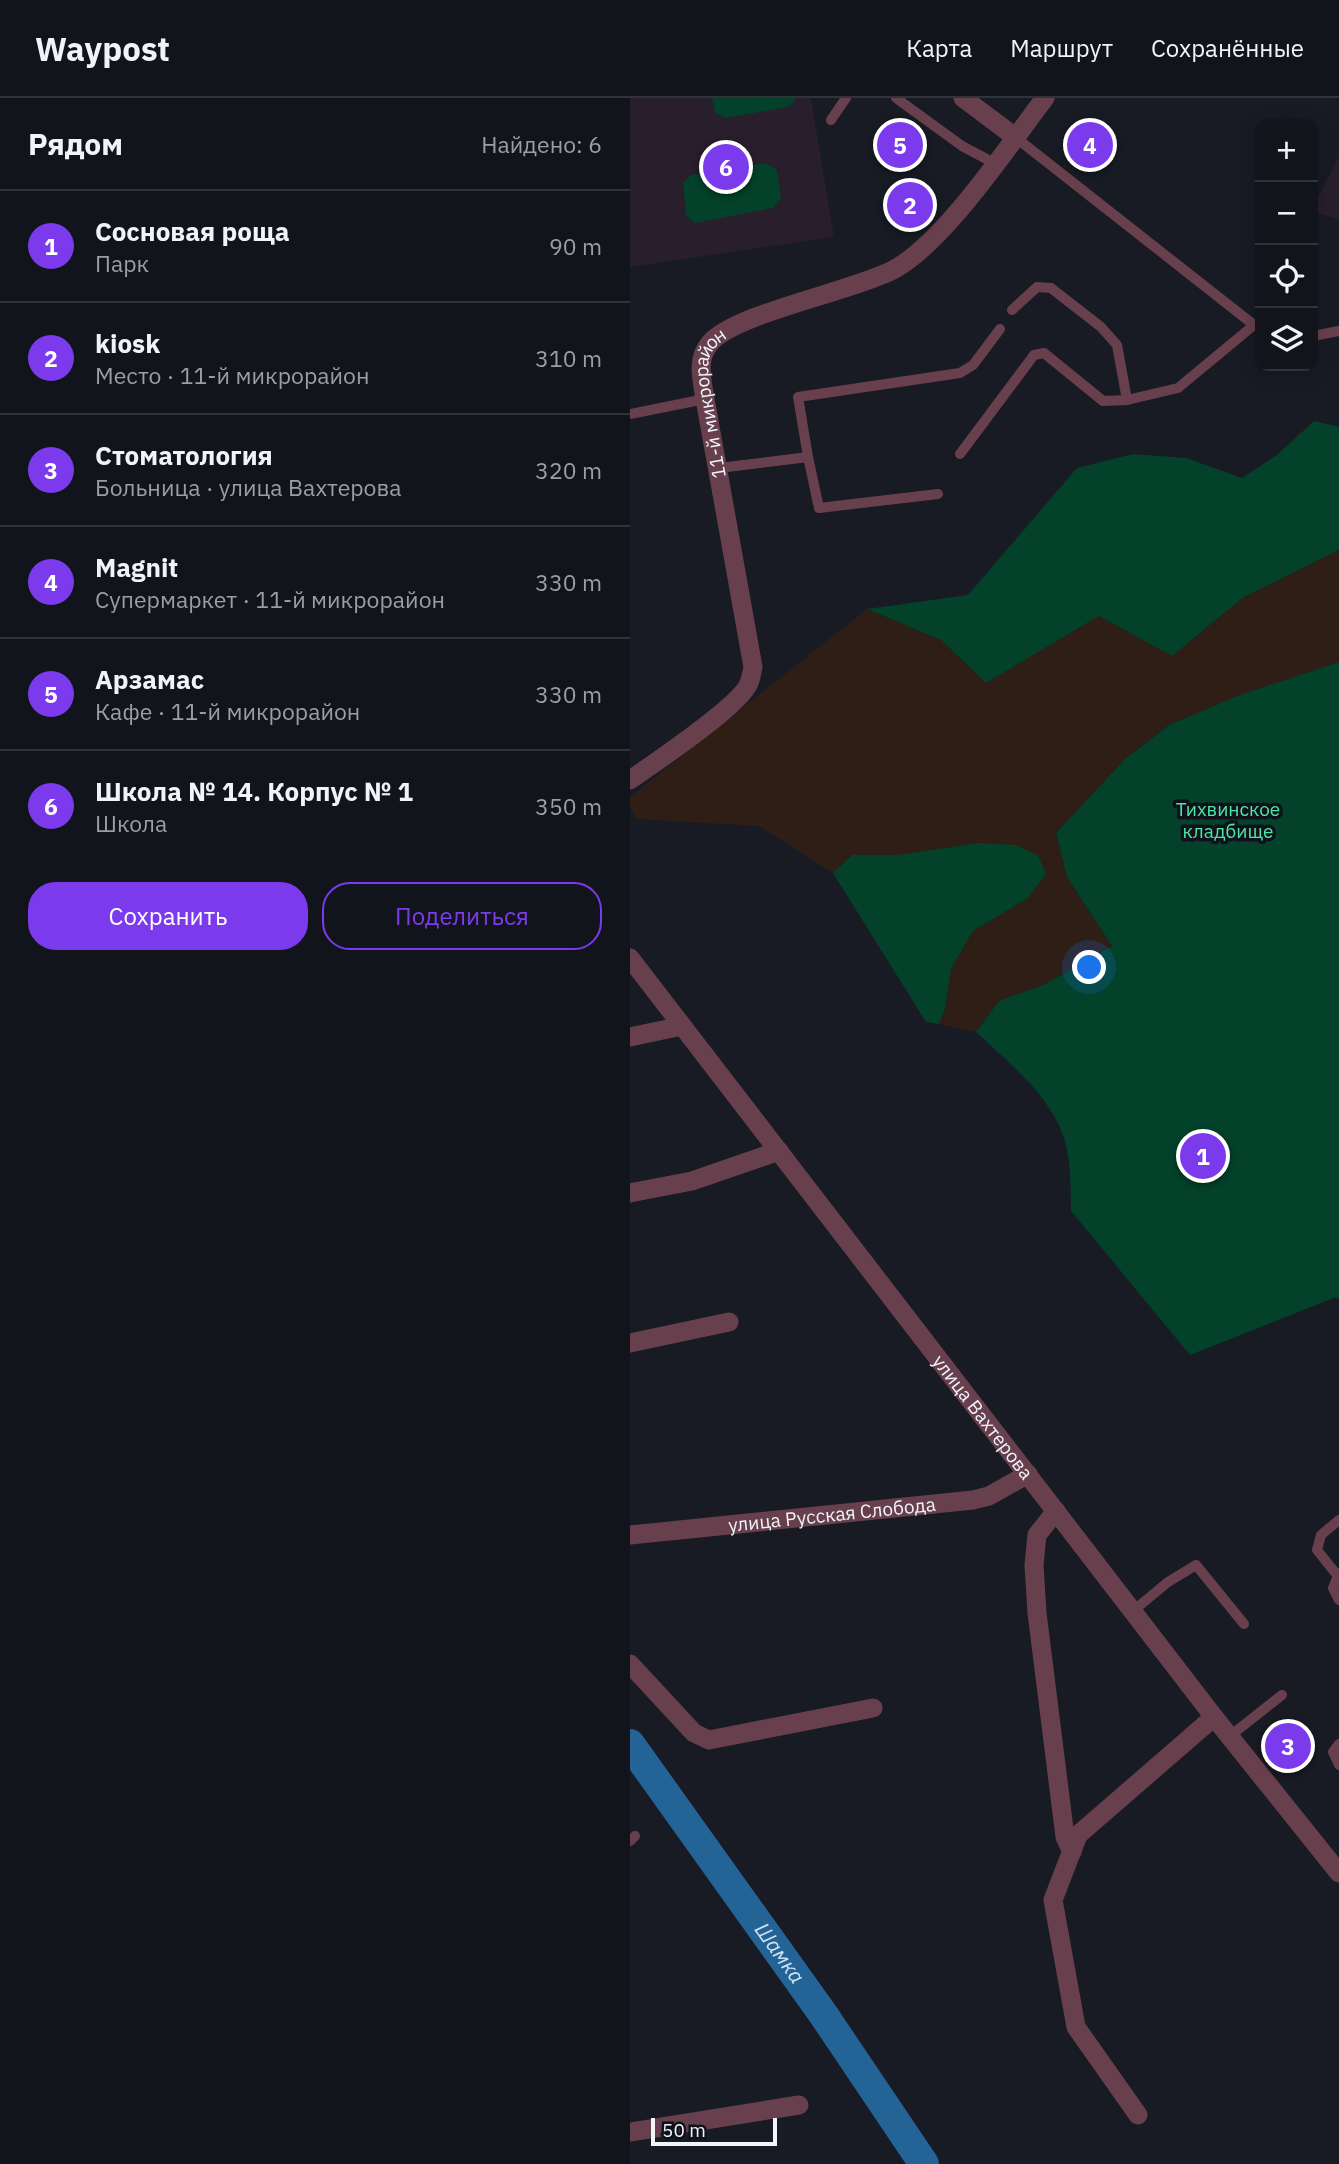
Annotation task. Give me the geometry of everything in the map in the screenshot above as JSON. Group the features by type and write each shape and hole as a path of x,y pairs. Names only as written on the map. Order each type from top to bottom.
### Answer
{"street":[{"path":"963,98 1015,137"},
{"name":"11-й микрорайон","path":"630,780 679,746 749,685 752,667 750,648 705,400 701,373 702,355 710,342 724,331 752,319 866,283 895,269 918,253 943,227 1045,98"},
{"name":"улица Вахтерова","path":"630,958 1214,1717 1335,1859"},
{"path":"630,1037 682,1026"},
{"path":"630,1193 692,1181 779,1151"},
{"path":"630,1343 729,1322"},
{"name":"улица Русская Слобода","path":"630,1535 973,1500 989,1496 1028,1474"},
{"path":"1056,1511 1037,1535 1034,1565 1037,1613 1065,1837 1072,1852"},
{"path":"630,1664 694,1733 709,1740 873,1708"},
{"path":"1138,2115 1076,2027 1054,1900 1078,1835 1214,1717"},
{"path":"630,2132 799,2105"}],"lane":[{"path":"831,120 846,98"},
{"path":"896,98 962,146 994,163"},
{"path":"1015,137 1255,324"},
{"path":"1012,310 1037,287 1051,288 1101,327 1117,345 1127,400"},
{"path":"960,454 1034,355 1044,354 1103,401 1127,400 1178,388 1255,328"},
{"path":"938,494 819,508 798,397 960,373 973,365 1000,329"},
{"path":"1318,335 1339,331"},
{"path":"630,414 705,400"},
{"path":"719,468 808,457"},
{"path":"1339,1520 1321,1535 1317,1550 1338,1574 1333,1588 1339,1600"},
{"path":"1133,1611 1168,1582 1196,1565 1244,1624"},
{"path":"1230,1736 1282,1695"},
{"path":"1339,1744 1333,1752 1339,1765"}],"shaded area":[{"path":"630,98 811,98 834,237 630,267"},
{"path":"1339,156 1339,219 1318,213 1318,197"},
{"path":"1339,550 1339,662 1240,695 1169,725 1124,760 1056,833 1067,877 1112,946 1045,984 999,1001 976,1032 939,1024 945,1009 951,969 973,931 1028,898 898,855 852,855 833,873 759,826 636,819 630,806 630,797 867,609 941,640 986,683 1099,616 1172,656 1244,597"}],"green space":[{"path":"712,98 796,99 789,107 725,118 715,113"},
{"path":"766,163 777,170 781,199 773,208 695,223 686,215 683,182 691,175"},
{"path":"1314,421 1339,427 1339,550 1244,597 1172,656 1099,616 986,683 941,640 867,609 968,595 1077,468 1133,454 1186,458 1242,478 1277,455"},
{"name":"Тихвинское кладбище","path":"1339,662 1339,1299 1336,1297 1190,1355 1071,1211 1067,1149 1054,1115 1024,1077 976,1032 999,1001 1045,984 1112,946 1067,877 1056,833 1124,760 1169,725 1240,695"},
{"path":"979,843 1016,845 1038,855 1046,874 1028,898 973,931 951,969 945,1009 939,1024 926,1022 833,873 852,855 898,855"}],"waterway":[{"name":"Шамка","path":"630,1744 823,2014 924,2164"}],"place":[{"name":"Арзамас","path":"900,145"},
{"name":"Magnit","path":"1090,145"},
{"name":"Школа № 14. Корпус № 1","path":"726,167"},
{"name":"kiosk","path":"910,205"},
{"name":"Сосновая роща","path":"1203,1156"},
{"name":"Стоматология","path":"1288,1746"}]}
